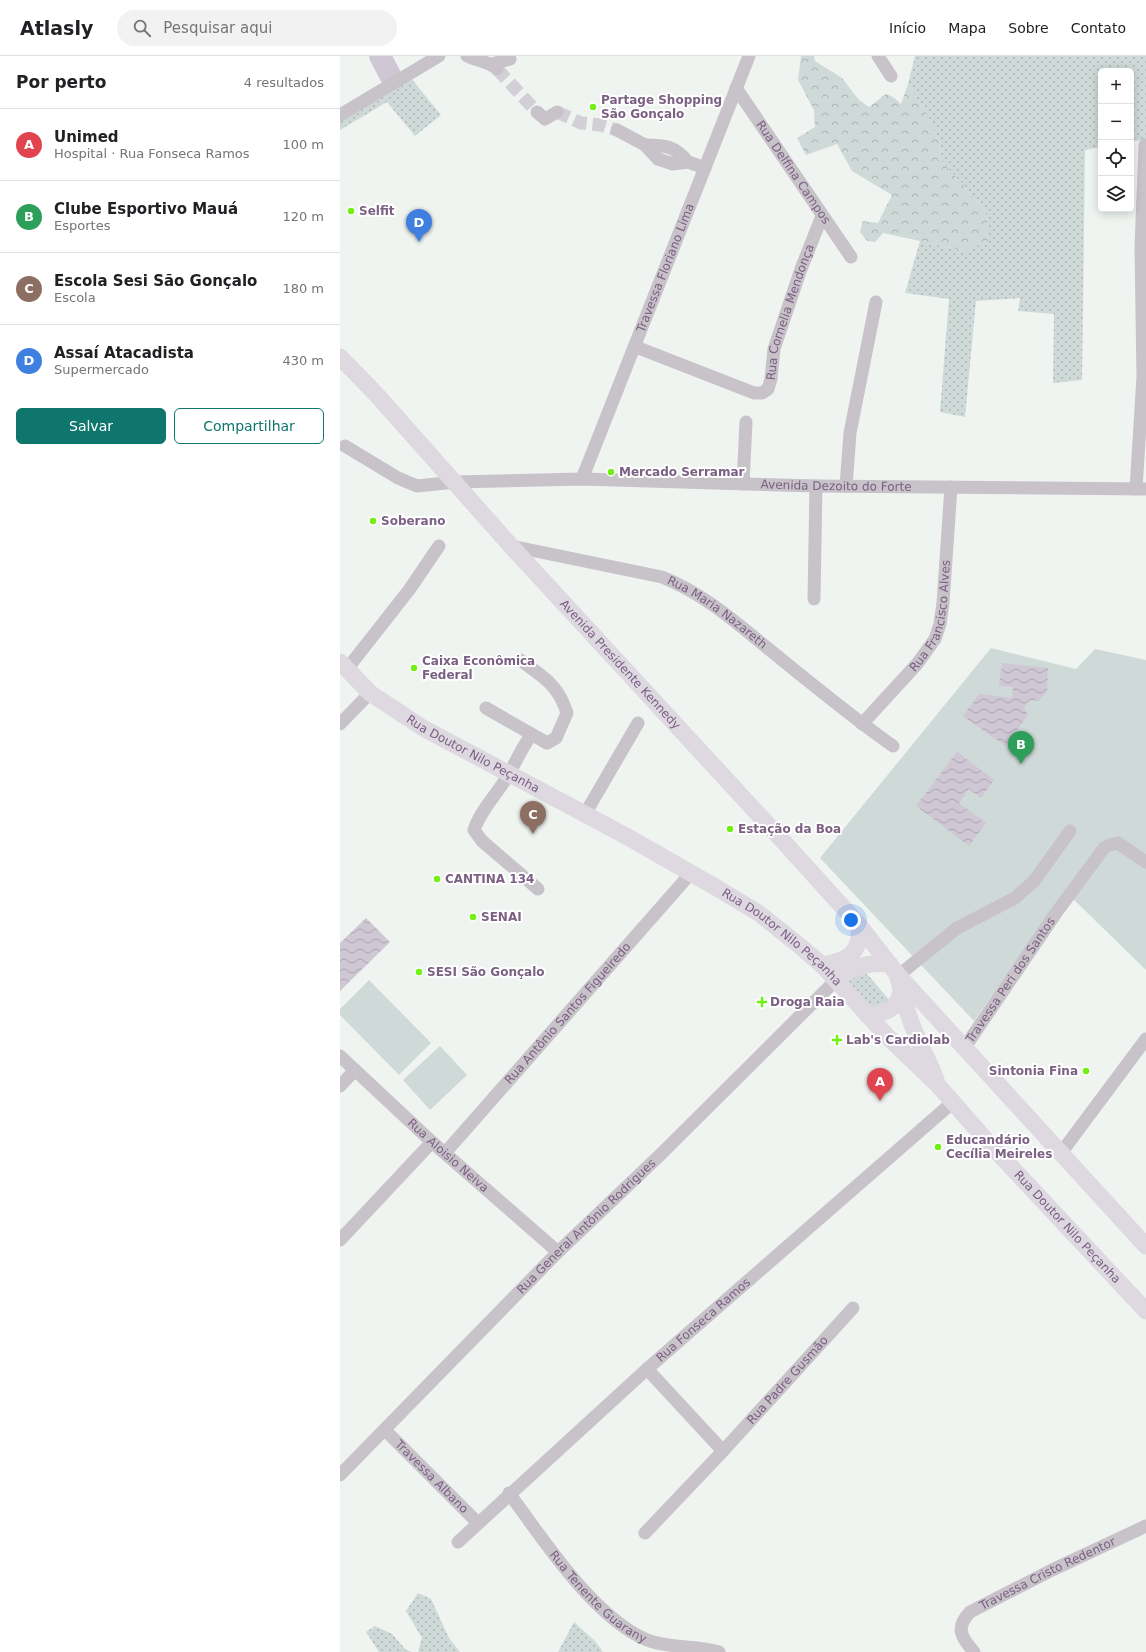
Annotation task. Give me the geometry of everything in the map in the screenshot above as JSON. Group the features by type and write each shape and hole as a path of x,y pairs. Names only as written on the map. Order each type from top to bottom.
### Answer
{"main road":[{"name":"Avenida Presidente Kennedy","path":"340,357 376,394 510,546 859,925 896,971 1146,1246"},
{"name":"Rua Doutor Nilo Peçanha","path":"343,665 370,693 423,728 585,814 691,873 760,914 822,965 868,1015 937,1084 1125,1286 1146,1311"},
{"path":"822,965 839,961 854,952 860,936 859,925"},
{"path":"836,980 844,973 861,965 896,971"},
{"name":"Avenida Presidente Kennedy","path":"896,971 904,1006 931,1066 937,1084"},
{"path":"868,1015 890,1010 899,1000 901,992"},
{"path":"1125,1286 1146,1300"}],"street":[{"path":"340,115 439,56"},
{"path":"467,56 494,67 510,59"},
{"name":"Travessa Floriano Lima","path":"582,479 636,347 748,56"},
{"path":"878,56 891,76"},
{"name":"Rua Delfina Campos","path":"736,88 851,257"},
{"path":"537,112 545,119 557,112"},
{"path":"617,130 645,145 662,145 679,151 688,162 705,168"},
{"path":"1141,489 1143,377 1141,247 1145,145"},
{"name":"Rua Cornelia Mendonça","path":"636,347 754,394 762,393 768,389 771,379 774,349 801,269 822,216"},
{"path":"846,486 850,433 876,302"},
{"path":"743,484 746,422"},
{"name":"Avenida Dezoito do Forte","path":"345,446 398,478 417,486 455,482 582,479 816,486 1141,489"},
{"path":"814,600 816,486"},
{"name":"Rua Francisco Alves","path":"862,724 917,664 935,639 940,624 943,603 951,487"},
{"path":"343,665 405,596 439,546"},
{"name":"Rua Maria Nazareth","path":"510,546 662,577 684,585 715,606 862,724 893,746"},
{"path":"486,708 547,743 556,738 567,713 562,697 553,685 520,660"},
{"path":"340,724 370,693"},
{"path":"585,814 638,723"},
{"path":"531,735 517,756 509,773 478,818 474,830 482,841 538,889"},
{"path":"896,971 956,928 1015,898 1034,881 1070,831"},
{"name":"Travessa Peri dos Santos","path":"965,1047 1056,913 1104,848 1109,844 1118,843 1146,862"},
{"name":"Rua Antônio Santos Figueiredo","path":"445,1153 691,873"},
{"name":"Rua General Antônio Rodrigues","path":"340,1475 558,1252 659,1156 836,980"},
{"path":"1061,1153 1146,1039"},
{"name":"Rua Aloisio Neiva","path":"340,1056 432,1142 558,1252"},
{"path":"340,1086 355,1070"},
{"name":"Rua Fonseca Ramos","path":"458,1542 509,1493 647,1369 953,1102"},
{"path":"340,1240 432,1142"},
{"name":"Rua Padre Gusmão","path":"645,1533 723,1452 852,1308"},
{"path":"647,1369 723,1452"},
{"name":"Travessa Albano","path":"385,1430 478,1523"},
{"name":"Rua Tenente Guarany","path":"509,1493 551,1551 591,1597 621,1624 647,1640 680,1647 719,1652"},
{"name":"Travessa Cristo Redentor","path":"974,1652 964,1640 960,1628 963,1619 970,1612 1052,1570 1146,1526"}],"green space":[{"path":"801,56 814,56 815,61 842,78 859,100 869,107 886,94 893,97 901,104 908,84 929,118 940,144 941,161 986,212 988,241 966,251 883,233 875,242 867,241 860,232 863,221 878,223 892,195 852,171 837,144 806,155 797,138 815,127 814,110 798,80"},
{"path":"915,56 1146,56 1146,140 1134,141 1134,68 1098,68 1098,148 1085,150 1082,380 1053,383 1054,314 1018,311 1020,298 976,301 965,417 940,412 949,299 905,293 920,241 966,251 986,212 941,161 940,144 929,118 908,84"},
{"path":"410,77 441,115 415,136 387,102 340,130 340,121"},
{"path":"991,648 1076,669 1095,649 1146,660 1146,970 1065,891 974,1021 820,858"},
{"path":"857,970 867,974 891,1002 871,1007 849,986 847,976"},
{"path":"369,980 431,1043 399,1075 340,1015 340,1009"},
{"path":"440,1046 467,1075 430,1110 403,1080"},
{"path":"418,1593 431,1599 449,1638 460,1652 418,1652 422,1638 406,1611"},
{"path":"574,1622 595,1641 603,1652 558,1652"},
{"path":"375,1626 392,1634 406,1650 412,1652 379,1652 366,1632"}],"water":[{"path":"1002,663 1048,668 1047,691 1039,701 1030,700 1024,707 1028,715 1005,746 963,716 979,694 1012,698 1013,687 999,686"},
{"path":"957,752 994,780 981,798 969,789 959,803 986,823 969,846 916,806"},
{"path":"366,918 390,942 340,991 340,943"}],"waterway":[{"path":"380,56 390,75"}],"tunnel":[{"path":"497,69 537,112"},
{"path":"557,112 581,123 600,125 617,130"}],"place":[{"name":"Partage Shopping São Gonçalo","path":"593,107"},
{"name":"Selfit","path":"351,211"},
{"name":"Assaí Atacadista","path":"419,242"},
{"name":"Mercado Serramar","path":"611,472"},
{"name":"Soberano","path":"373,521"},
{"name":"Caixa Econômica Federal","path":"414,668"},
{"name":"Clube Esportivo Mauá","path":"1021,764"},
{"name":"Estação da Boa","path":"730,829"},
{"name":"Escola Sesi São Gonçalo","path":"533,834"},
{"name":"CANTINA 134","path":"437,879"},
{"name":"SENAI","path":"473,917"},
{"name":"SESI São Gonçalo","path":"419,972"},
{"name":"Droga Raia","path":"762,1002"},
{"name":"Lab's Cardiolab","path":"837,1040"},
{"name":"Sintonia Fina","path":"1086,1071"},
{"name":"Unimed","path":"880,1101"},
{"name":"Educandário Cecília Meireles","path":"938,1147"}]}
